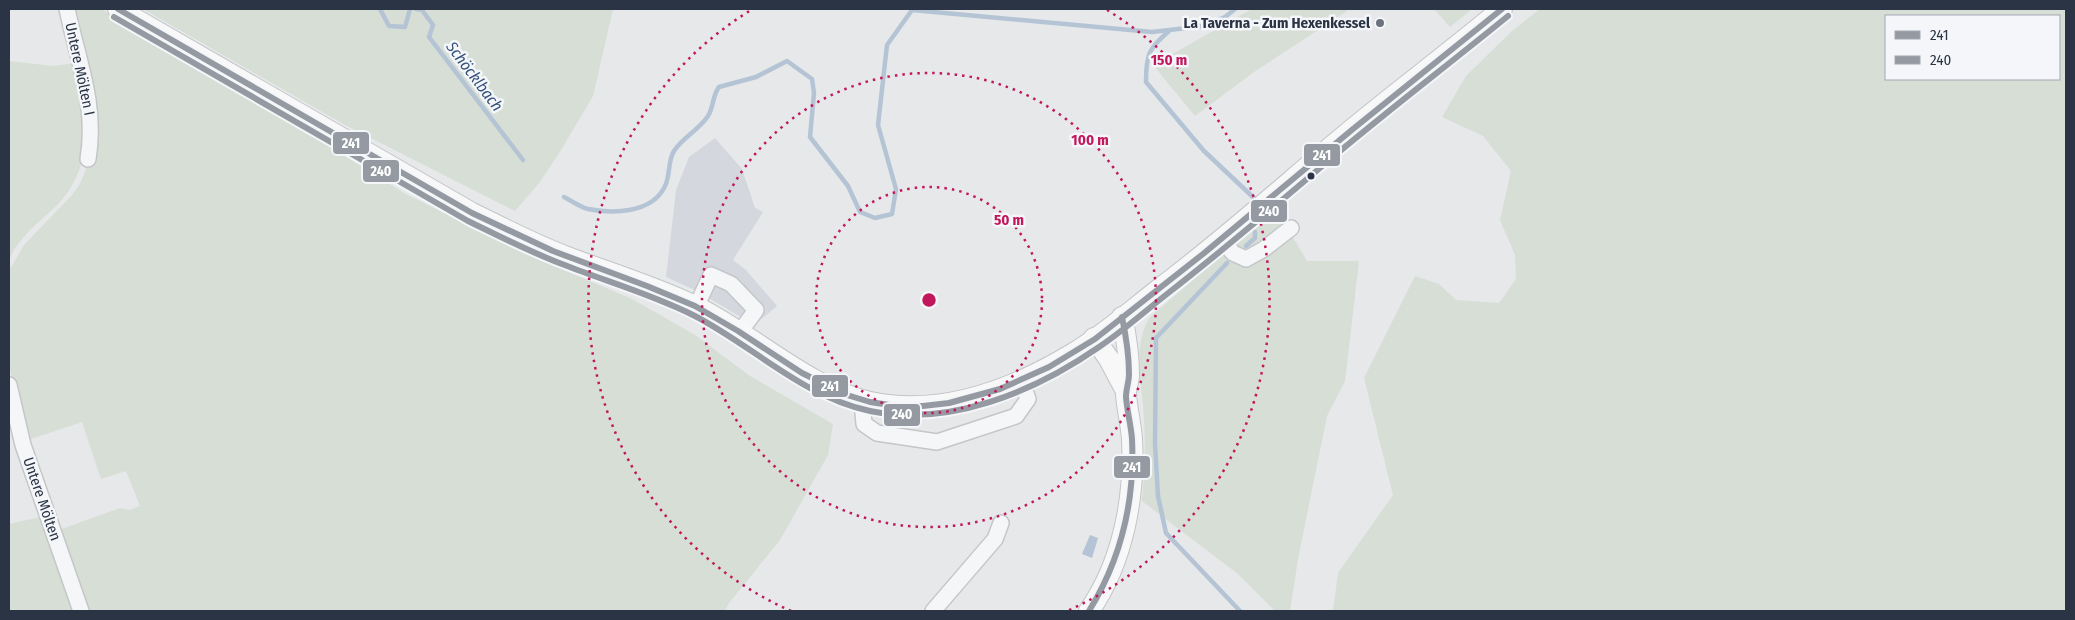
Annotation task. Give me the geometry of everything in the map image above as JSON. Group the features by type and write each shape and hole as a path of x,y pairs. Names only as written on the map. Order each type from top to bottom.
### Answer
{"main road":[{"path":"118,9 472,212 525,240 662,291 696,307 740,332 814,379 852,396 871,402 899,406 938,405 964,400 1021,380 1073,354 1122,318 1221,239 1344,136 1502,9"},
{"path":"1089,611 1099,597 1112,568 1128,511 1132,482 1132,439 1126,391 1129,375 1122,318"},
{"path":"1094,338 1109,359 1126,391"}],"street":[{"name":"Untere Mölten I","path":"67,9 89,104 92,130 88,159"},
{"path":"1221,239 1233,252 1246,259 1264,249 1291,228"},
{"path":"696,307 711,275 731,284 756,310 740,332"},
{"path":"871,402 863,414 864,424 877,433 937,442 1016,416 1028,399 1021,380"},
{"name":"Untere Mölten","path":"9,385 23,446 81,611"},
{"path":"932,611 995,539 1002,523"}],"shaded area":[{"path":"70,9 101,9 225,81 404,193 526,254 632,299 695,335 750,376 833,424 828,455 780,540 729,603 725,611 85,611 56,531 120,508 130,510 140,506 126,471 101,479 82,422 25,441 9,365 9,271 24,245 72,195 80,184 90,159"},
{"path":"143,9 613,9 593,96 540,182 515,211 345,125"},
{"path":"1252,9 1345,9 1347,11 1254,72 1195,116 1153,65"},
{"path":"1434,9 1472,9 1450,27"},
{"path":"1540,9 2066,9 2066,611 1333,611 1338,573 1393,495 1364,378 1415,276 1439,284 1456,300 1499,303 1516,279 1515,255 1500,220 1511,171 1483,136 1442,117 1466,76 1512,31"},
{"path":"9,61 53,66 76,63 87,129 84,154 70,189 63,199 23,238 9,260"},
{"path":"715,138 742,169 755,208 763,212 733,260 746,270 777,306 754,325 697,291 666,277 676,190 689,157"},
{"path":"1270,214 1286,228 1307,261 1359,261 1345,381 1327,416 1298,559 1290,611 1275,611 1238,574 1142,501 1145,440 1139,354 1144,329 1150,317"},
{"path":"41,517 74,611 9,611 9,524"}],"water":[{"path":"1090,535 1098,538 1092,558 1082,554"}],"waterway":[{"name":"Schöcklbach","path":"380,9 389,26 405,27 410,9"},
{"name":"Schöcklbach","path":"416,9 422,10 433,25 429,37 523,160"},
{"name":"Schöcklbach","path":"564,197 585,208 598,211 630,210 650,203 658,196 666,184 670,160 674,151 708,116 719,87 756,77 787,61 812,79 814,93 810,137 848,186 860,212 875,218 892,214 896,189 878,125 887,45 912,10 1152,32 1204,26 1225,17 1235,9"},
{"path":"1169,31 1152,48 1148,59 1146,82 1204,151 1254,198"},
{"path":"1246,246 1255,238 1255,232"},
{"path":"1227,263 1156,338 1155,444 1158,496 1166,533 1240,611"}],"transit line":[{"name":"241","path":"118,9 472,213 553,251 695,306 738,331 802,373 847,395 870,402 896,406 923,406 949,403 1000,389 1049,367 1095,339 1203,254 1353,129 1502,9"},
{"name":"240","path":"114,17 468,221 550,259 677,307 715,327 778,369 822,394 870,411 900,415 960,410 990,402 1047,378 1099,347 1207,262 1372,125 1508,16"},
{"name":"241","path":"1089,611 1110,571 1117,550 1124,528 1131,484 1132,439 1126,397 1129,367 1122,317"}],"place":[{"name":"La Taverna - Zum Hexenkessel","path":"1380,23"}]}
